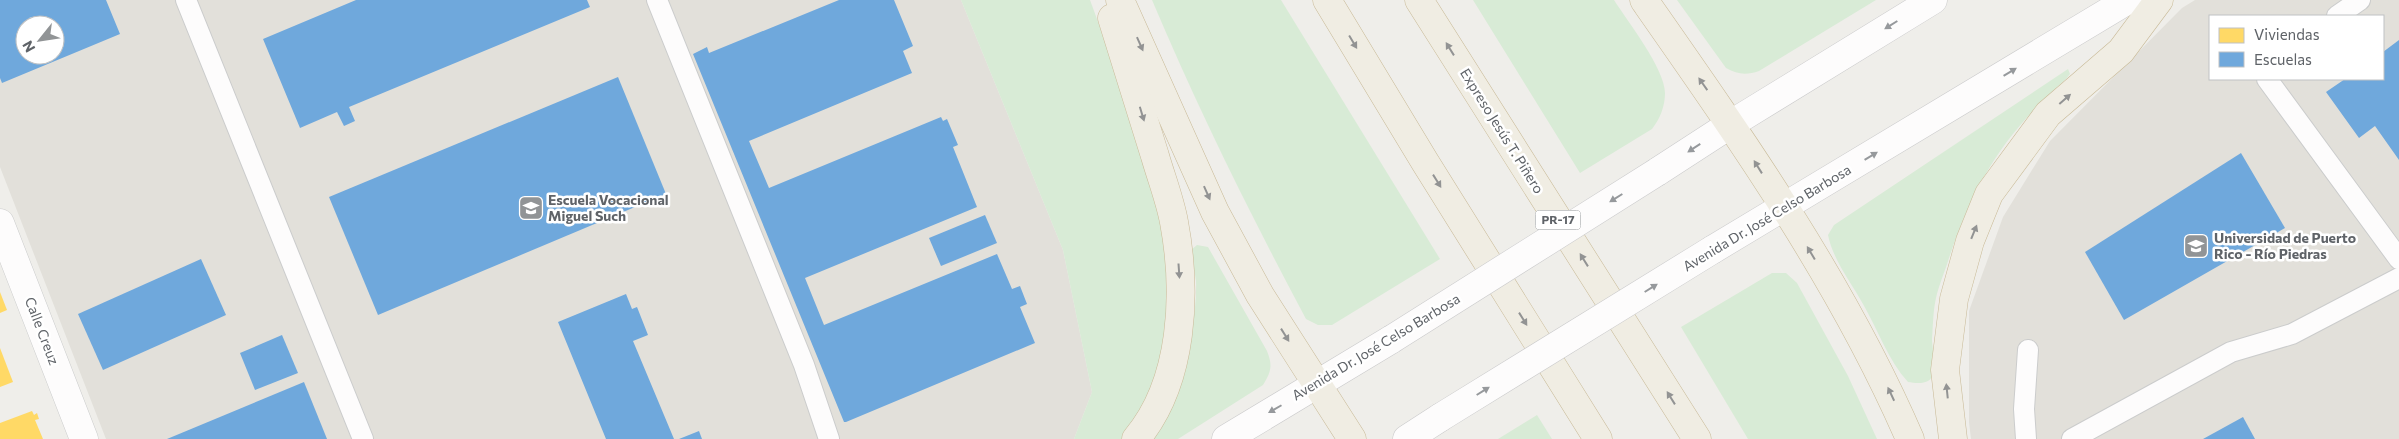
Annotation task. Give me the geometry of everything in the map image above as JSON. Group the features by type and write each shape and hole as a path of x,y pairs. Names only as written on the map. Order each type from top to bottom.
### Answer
{"highway":[{"path":"1107,0 1174,221 1180,275 1178,330 1174,360 1162,398 1148,424 1136,439"},
{"path":"1120,0 1215,212 1260,295 1352,439"},
{"path":"1327,0 1425,162 1598,439"},
{"name":"Expreso Jesús T. Piñero","path":"1419,0 1697,439"},
{"path":"1644,0 1731,124 1844,307 1889,390 1910,439"},
{"path":"1953,439 1945,370 1954,299 1970,241 1989,194 2048,114 2121,50 2159,0"}],"main road":[{"name":"Avenida Dr. José Celso Barbosa","path":"1226,439 1392,339 1731,124 1933,0"},
{"name":"Avenida Dr. José Celso Barbosa","path":"1407,439 1712,250 2128,0"},
{"name":"Calle Creuz","path":"0,223 84,439"}],"lane":[{"path":"186,0 363,439"},
{"path":"657,0 804,365 829,439"},
{"path":"2338,15 2360,0"},
{"path":"2268,80 2399,259"},
{"path":"2072,439 2231,352 2292,334 2399,278"},
{"path":"2026,439 2024,409 2028,350"}],"shaded area":[{"name":"Escuela Vocacional Miguel Such","path":"0,0 961,0 1063,250 1092,392 1074,439 106,439 0,167"},
{"name":"Universidad de Puerto Rico - Río Piedras","path":"2195,0 2399,0 2399,439 1971,439 1969,422 1969,311 2003,217 2050,141 2182,8"}],"green space":[{"path":"961,0 1090,0 1159,188 1174,278 1170,330 1143,418 1122,439 1074,439 1092,392 1063,250"},
{"path":"1152,0 1281,0 1440,259 1332,325 1318,325 1306,319 1225,161"},
{"path":"1473,0 1614,0 1653,59 1663,83 1664,103 1660,117 1655,125 1652,129 1580,173"},
{"path":"1677,0 1876,0 1759,71 1746,74 1726,68"},
{"path":"2068,69 2070,74 2009,139 1981,182 1959,230 1936,298 1932,340 1935,364 1934,373 1930,380 1918,383 1908,382 1889,355 1863,304 1838,262 1828,235 1834,225"},
{"path":"1197,245 1208,247 1267,351 1270,369 1263,385 1178,439 1151,439 1175,382 1193,323 1196,281 1190,251"},
{"path":"1772,273 1786,273 1797,283 1848,376 1877,439 1748,439 1681,327"},
{"path":"1537,415 1552,439 1498,439"}],"building: Viviendas":[{"path":"0,292 7,310 0,313"},
{"path":"0,348 13,382 0,387"},
{"path":"32,411 34,415 37,413 39,419 35,420 43,439 0,439 0,423"}],"building: Escuelas":[{"path":"0,0 106,0 120,34 65,57 65,15 15,15 15,65 45,65 2,83 0,78"},
{"path":"356,0 587,0 590,7 349,107 355,121 344,126 337,112 300,128 263,39"},
{"path":"839,0 894,0 913,46 903,51 912,73 749,141 769,188 941,117 943,121 947,119 958,145 953,147 977,207 805,278 824,325 997,254 1012,289 1020,286 1027,304 1020,307 1035,343 846,422 844,422 693,54 707,47 709,53"},
{"path":"2399,40 2399,160 2375,126 2359,138 2326,92 2344,80 2384,80 2384,51"},
{"path":"618,77 666,194 378,315 329,197"},
{"path":"2241,153 2285,228 2124,320 2085,252"},
{"path":"985,215 997,243 941,266 929,238"},
{"path":"201,259 226,315 103,370 78,314"},
{"path":"626,294 632,309 637,307 648,335 633,341 674,439 606,439 558,322"},
{"path":"282,335 298,373 255,390 240,353"},
{"path":"304,382 327,439 167,439"},
{"path":"2243,417 2255,439 2203,439"},
{"path":"699,431 702,439 679,439"}],"place":[{"name":"Escuela Vocacional Miguel Such","path":"531,208"},
{"name":"Universidad de Puerto Rico - Río Piedras","path":"2196,246"}]}
